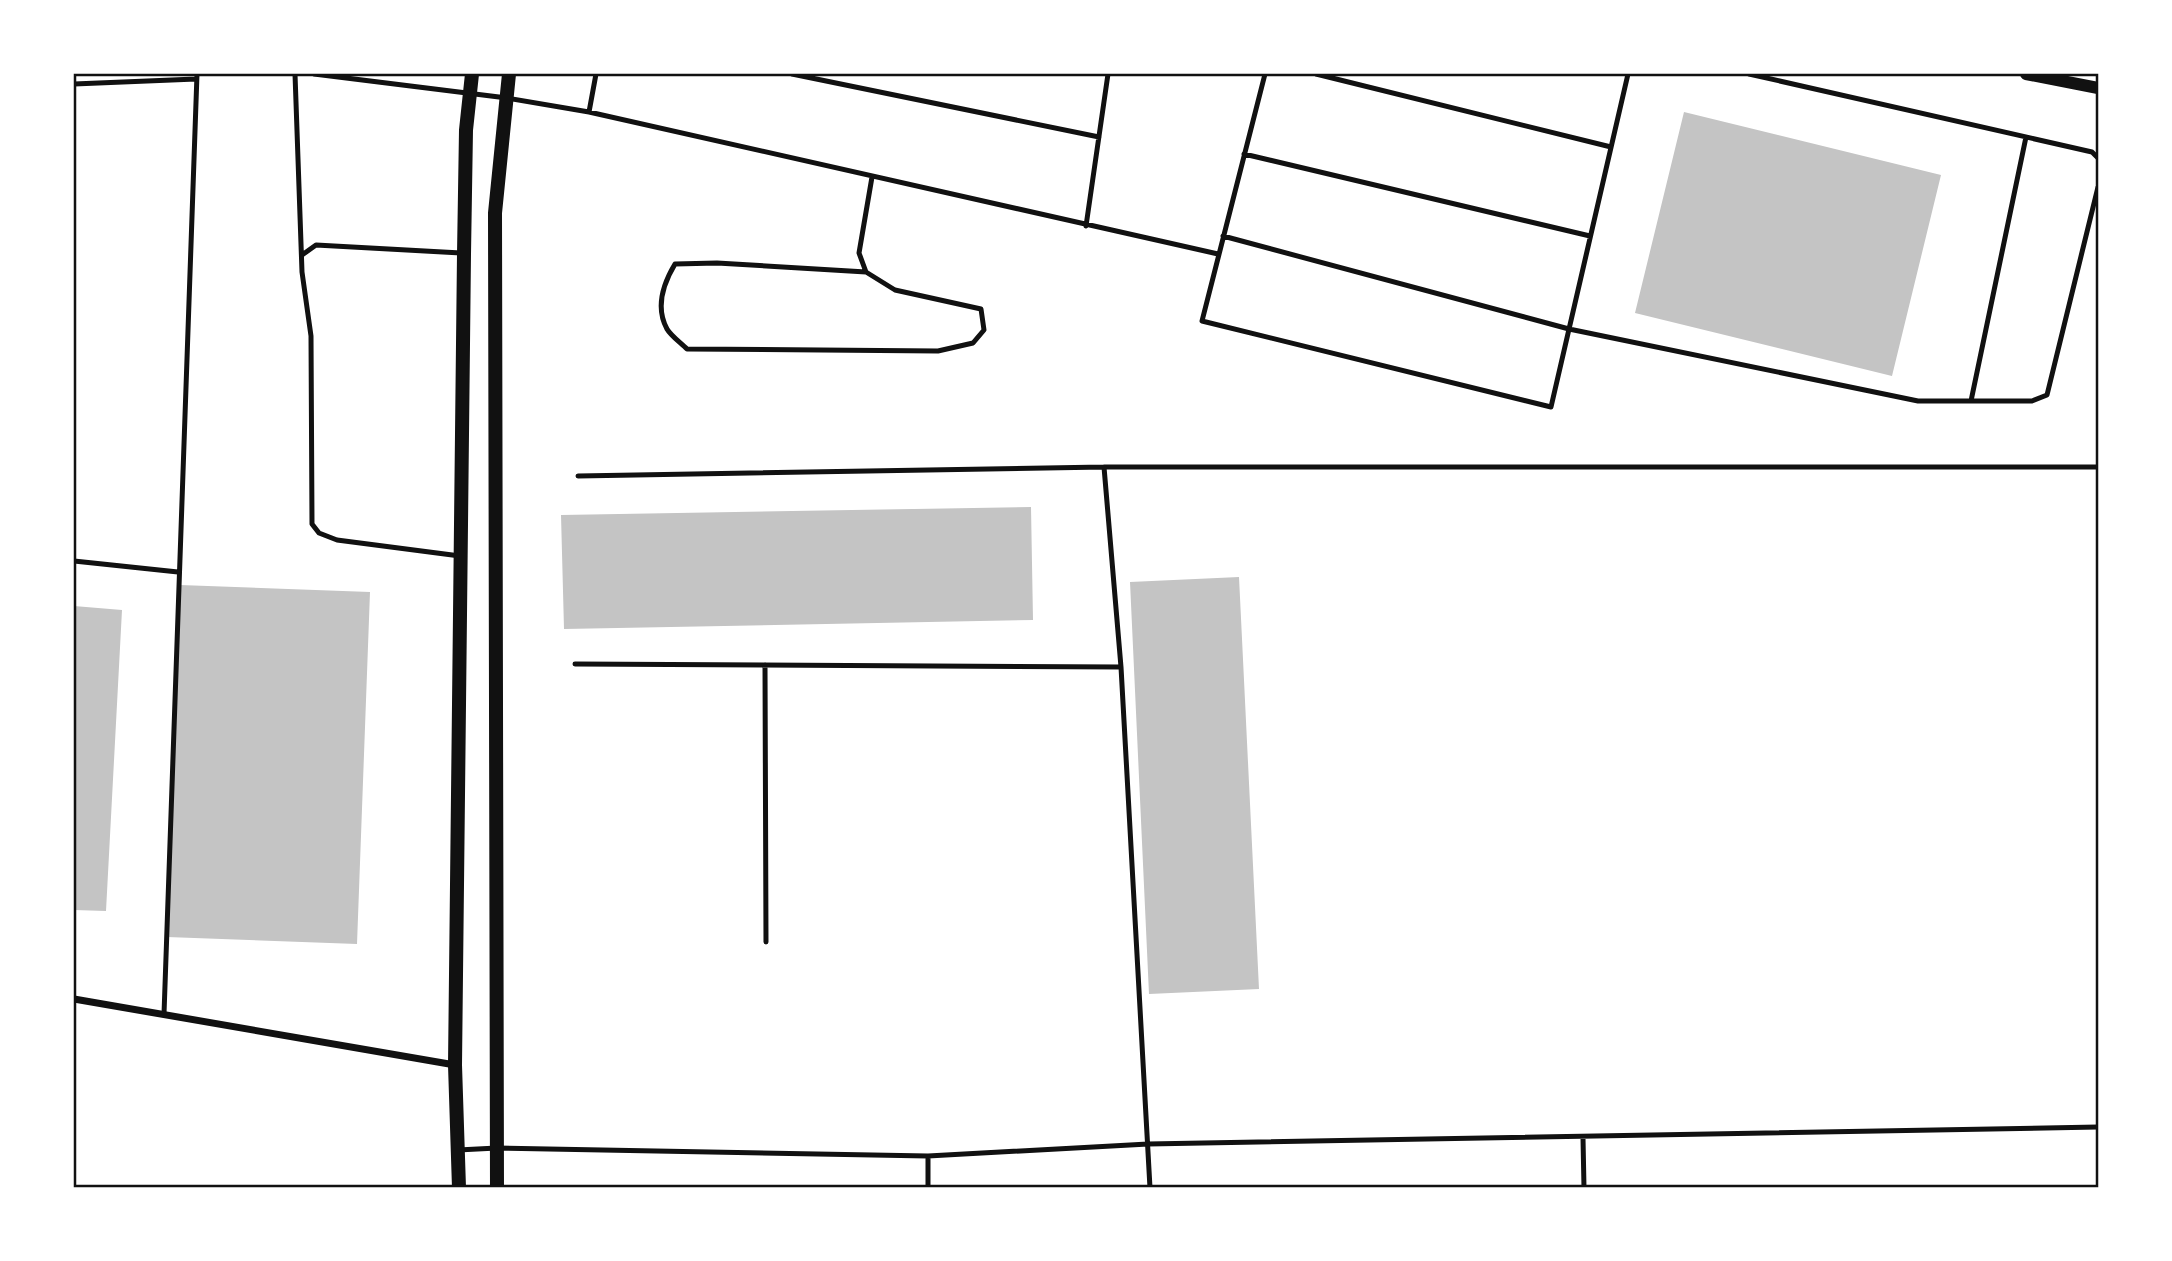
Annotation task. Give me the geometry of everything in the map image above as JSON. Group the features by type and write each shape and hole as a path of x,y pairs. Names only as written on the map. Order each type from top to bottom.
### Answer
{"main road":[{"path":"459,1188 455,1065 464,254 466,131 472,74"},
{"path":"497,1188 495,213 509,74"}],"street":[{"path":"2026,74 2098,88"},
{"path":"74,999 455,1065"}],"lane":[{"path":"295,74 302,272 311,336 312,524 319,533 337,540 461,556"},
{"path":"314,74 507,98 589,112 1218,254"},
{"path":"589,112 596,74"},
{"path":"792,74 1099,137"},
{"path":"1086,226 1108,74"},
{"path":"1265,74 1202,321 1551,407 1628,74"},
{"path":"1316,74 1611,147"},
{"path":"1749,74 2092,152 2098,158"},
{"path":"74,84 196,76 164,1014"},
{"path":"1971,401 2026,137"},
{"path":"1244,153 1590,236"},
{"path":"866,272 717,263 675,264 664,282 660,304 667,329 687,349 938,351 973,343 984,330 981,309 895,289 866,272 859,253 872,177"},
{"path":"1223,236 1569,329 1917,401 2032,401 2047,395 2098,187"},
{"path":"302,255 316,245 464,254"},
{"path":"578,476 1104,467 2098,467"},
{"path":"1104,467 1121,667 1150,1188"},
{"path":"74,561 178,572"},
{"path":"575,664 1121,667"},
{"path":"765,665 766,942"},
{"path":"458,1150 497,1148 928,1156 1148,1144 2098,1127"},
{"path":"1583,1138 1584,1188"},
{"path":"928,1156 928,1188"}],"building":[{"path":"1684,112 1941,175 1892,376 1635,313"},
{"path":"1031,507 1033,620 564,629 561,515"},
{"path":"1239,577 1259,989 1149,994 1130,582"},
{"path":"180,585 370,592 357,944 167,937"},
{"path":"74,606 122,610 106,911 74,910"}]}
